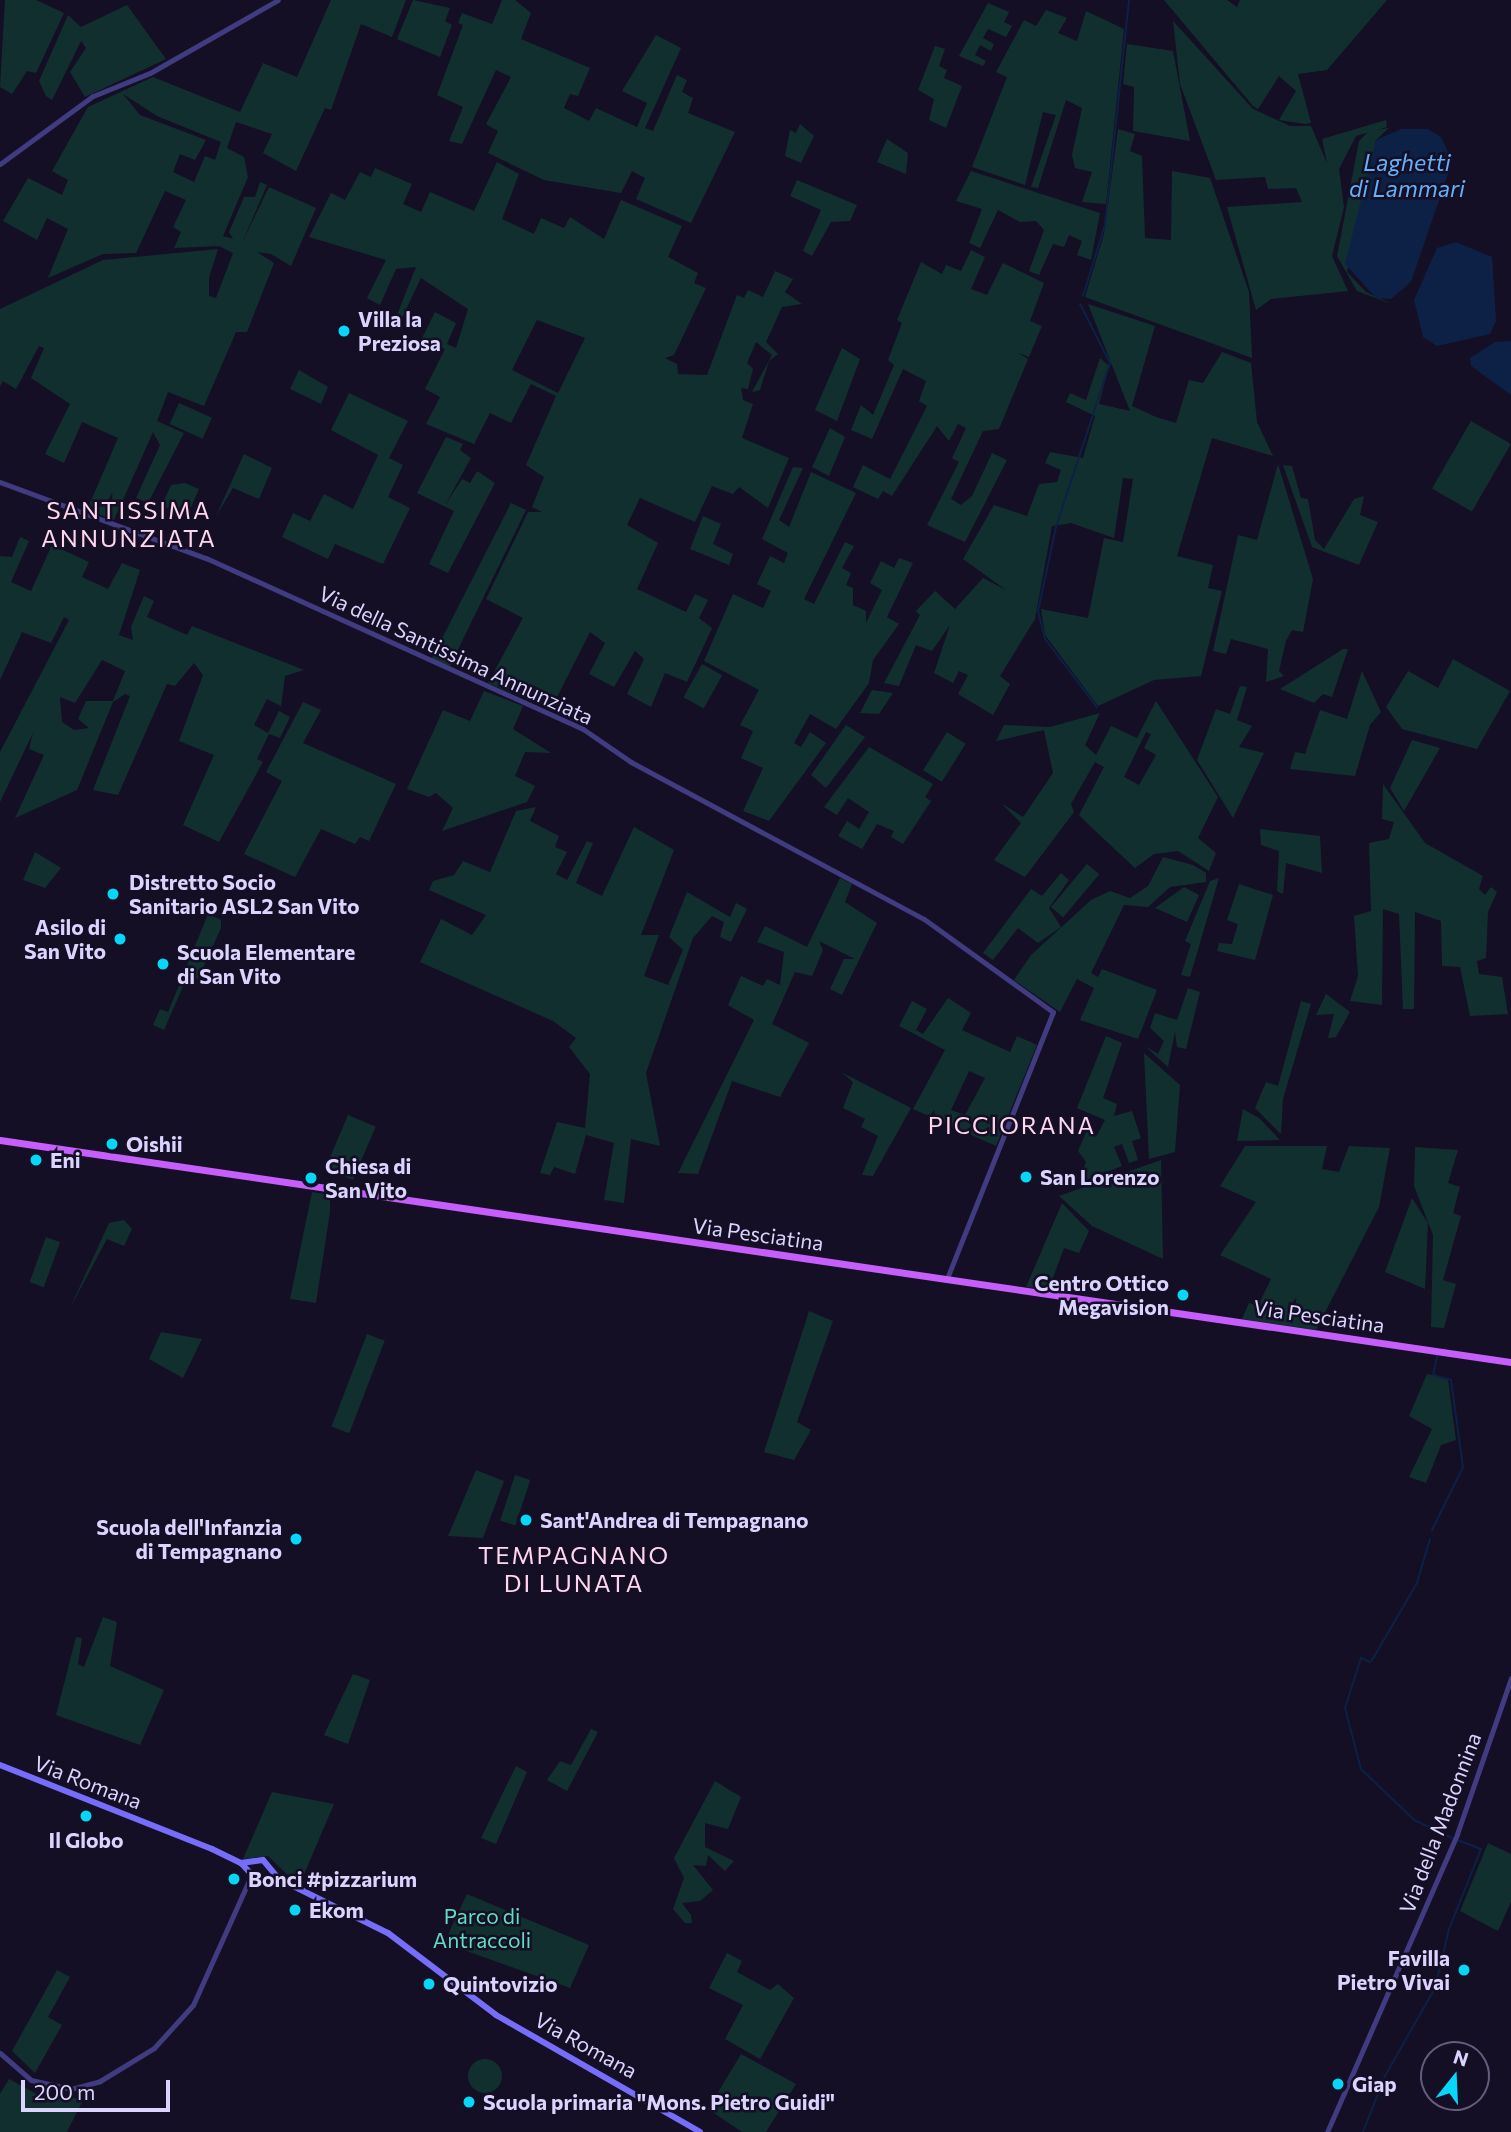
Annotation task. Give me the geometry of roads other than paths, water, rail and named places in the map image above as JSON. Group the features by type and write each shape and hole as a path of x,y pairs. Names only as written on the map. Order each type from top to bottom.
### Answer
{"main road":[{"name":"Via Pesciatina","path":"0,1140 1511,1362"},
{"name":"Via Romana","path":"0,1765 241,1863"},
{"path":"241,1863 263,1860 279,1879"},
{"path":"251,1874 253,1861"},
{"path":"241,1863 251,1874 264,1879 279,1879"},
{"path":"264,1879 271,1868"},
{"name":"Via Romana","path":"279,1879 408,1944 501,2018 699,2132"}],"street":[{"path":"0,164 93,96 150,73 278,0"},
{"name":"Via della Santissima Annunziata","path":"0,482 218,564 450,674 583,729 631,762 922,918 985,957 1053,1013 947,1279"},
{"name":"Via della Madonnina","path":"1327,2132 1457,1834 1511,1678"},
{"path":"0,2053 44,2085 88,2086 162,2042 196,1999 250,1888 251,1874"},
{"path":"250,1888 264,1879"}],"water":[{"name":"Laghetti di Lammari","path":"1401,129 1428,129 1441,137 1449,154 1448,174 1411,282 1391,299 1376,298 1345,264 1376,140"},
{"name":"Laghetti di Lammari","path":"1456,242 1492,257 1496,321 1490,334 1437,346 1423,337 1414,300 1437,248"},
{"path":"1511,341 1511,395 1471,366 1470,358 1495,342"}],"waterway":[{"path":"1083,296 1105,225 1129,0"},
{"path":"1080,304 1110,363 1056,527 1038,611 1045,639 1097,707"},
{"path":"1432,1530 1463,1467 1451,1380 1433,1375 1438,1353"},
{"path":"1430,1539 1417,1583 1374,1657 1370,1662 1361,1658 1345,1708 1361,1769 1414,1820 1452,1838"},
{"path":"1363,2132 1385,2076 1435,1988 1449,1929 1481,1849 1458,1840"}],"place":[{"name":"Villa la Preziosa","path":"344,331"},
{"name":"Distretto Socio Sanitario ASL2 San Vito","path":"113,894"},
{"name":"Asilo di San Vito","path":"120,939"},
{"name":"Scuola Elementare di San Vito","path":"163,964"},
{"name":"Oishii","path":"112,1144"},
{"name":"Eni","path":"36,1160"},
{"name":"San Lorenzo","path":"1026,1177"},
{"name":"Chiesa di San Vito","path":"311,1178"},
{"name":"Centro Ottico Megavision","path":"1183,1295"},
{"name":"Sant'Andrea di Tempagnano","path":"526,1520"},
{"name":"Scuola dell'Infanzia di Tempagnano","path":"296,1539"},
{"name":"Il Globo","path":"86,1816"},
{"name":"Bonci #pizzarium","path":"234,1879"},
{"name":"Ekom","path":"295,1910"},
{"name":"Favilla Pietro Vivai","path":"1464,1970"},
{"name":"Quintovizio","path":"429,1984"},
{"name":"Giap","path":"1338,2084"},
{"name":"Scuola primaria \"Mons. Pietro Guidi\"","path":"469,2102"}],"district":[{"name":"SANTISSIMA ANNUNZIATA","path":"129,524"},
{"name":"PICCIORANA","path":"1012,1125"},
{"name":"TEMPAGNANO DI LUNATA","path":"574,1569"}],"park label":[{"name":"Parco di Antraccoli","path":"482,1928"}]}
